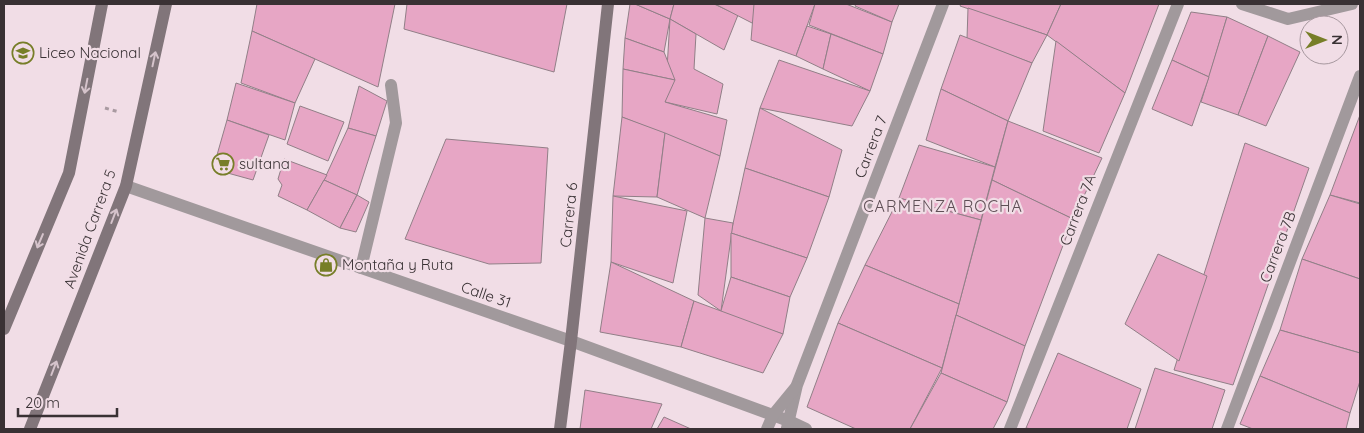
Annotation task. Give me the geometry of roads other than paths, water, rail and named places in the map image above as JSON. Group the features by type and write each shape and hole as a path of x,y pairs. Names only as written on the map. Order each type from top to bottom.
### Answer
{"main road":[{"path":"4,329 69,173 102,4"},
{"name":"Avenida Carrera 5","path":"30,429 126,186 166,4"},
{"name":"Carrera 6","path":"560,429 608,4"}],"street":[{"name":"Carrera 7","path":"788,425 797,385 943,4"},
{"name":"Carrera 7A","path":"1010,429 1178,4"},
{"path":"1242,4 1288,19 1352,4"},
{"name":"Carrera 7B","path":"1227,429 1360,76"},
{"path":"361,268 396,123 391,85"},
{"name":"Calle 31","path":"126,186 571,341 773,416 788,425 806,429"},
{"name":"Carrera 7","path":"767,429 773,416 797,385"}],"place":[{"name":"Liceo Nacional","path":"23,53"},
{"name":"sultana","path":"223,164"},
{"name":"Montaña y Ruta","path":"326,265"}],"district":[{"name":"CARMENZA ROCHA","path":"943,206"}]}
